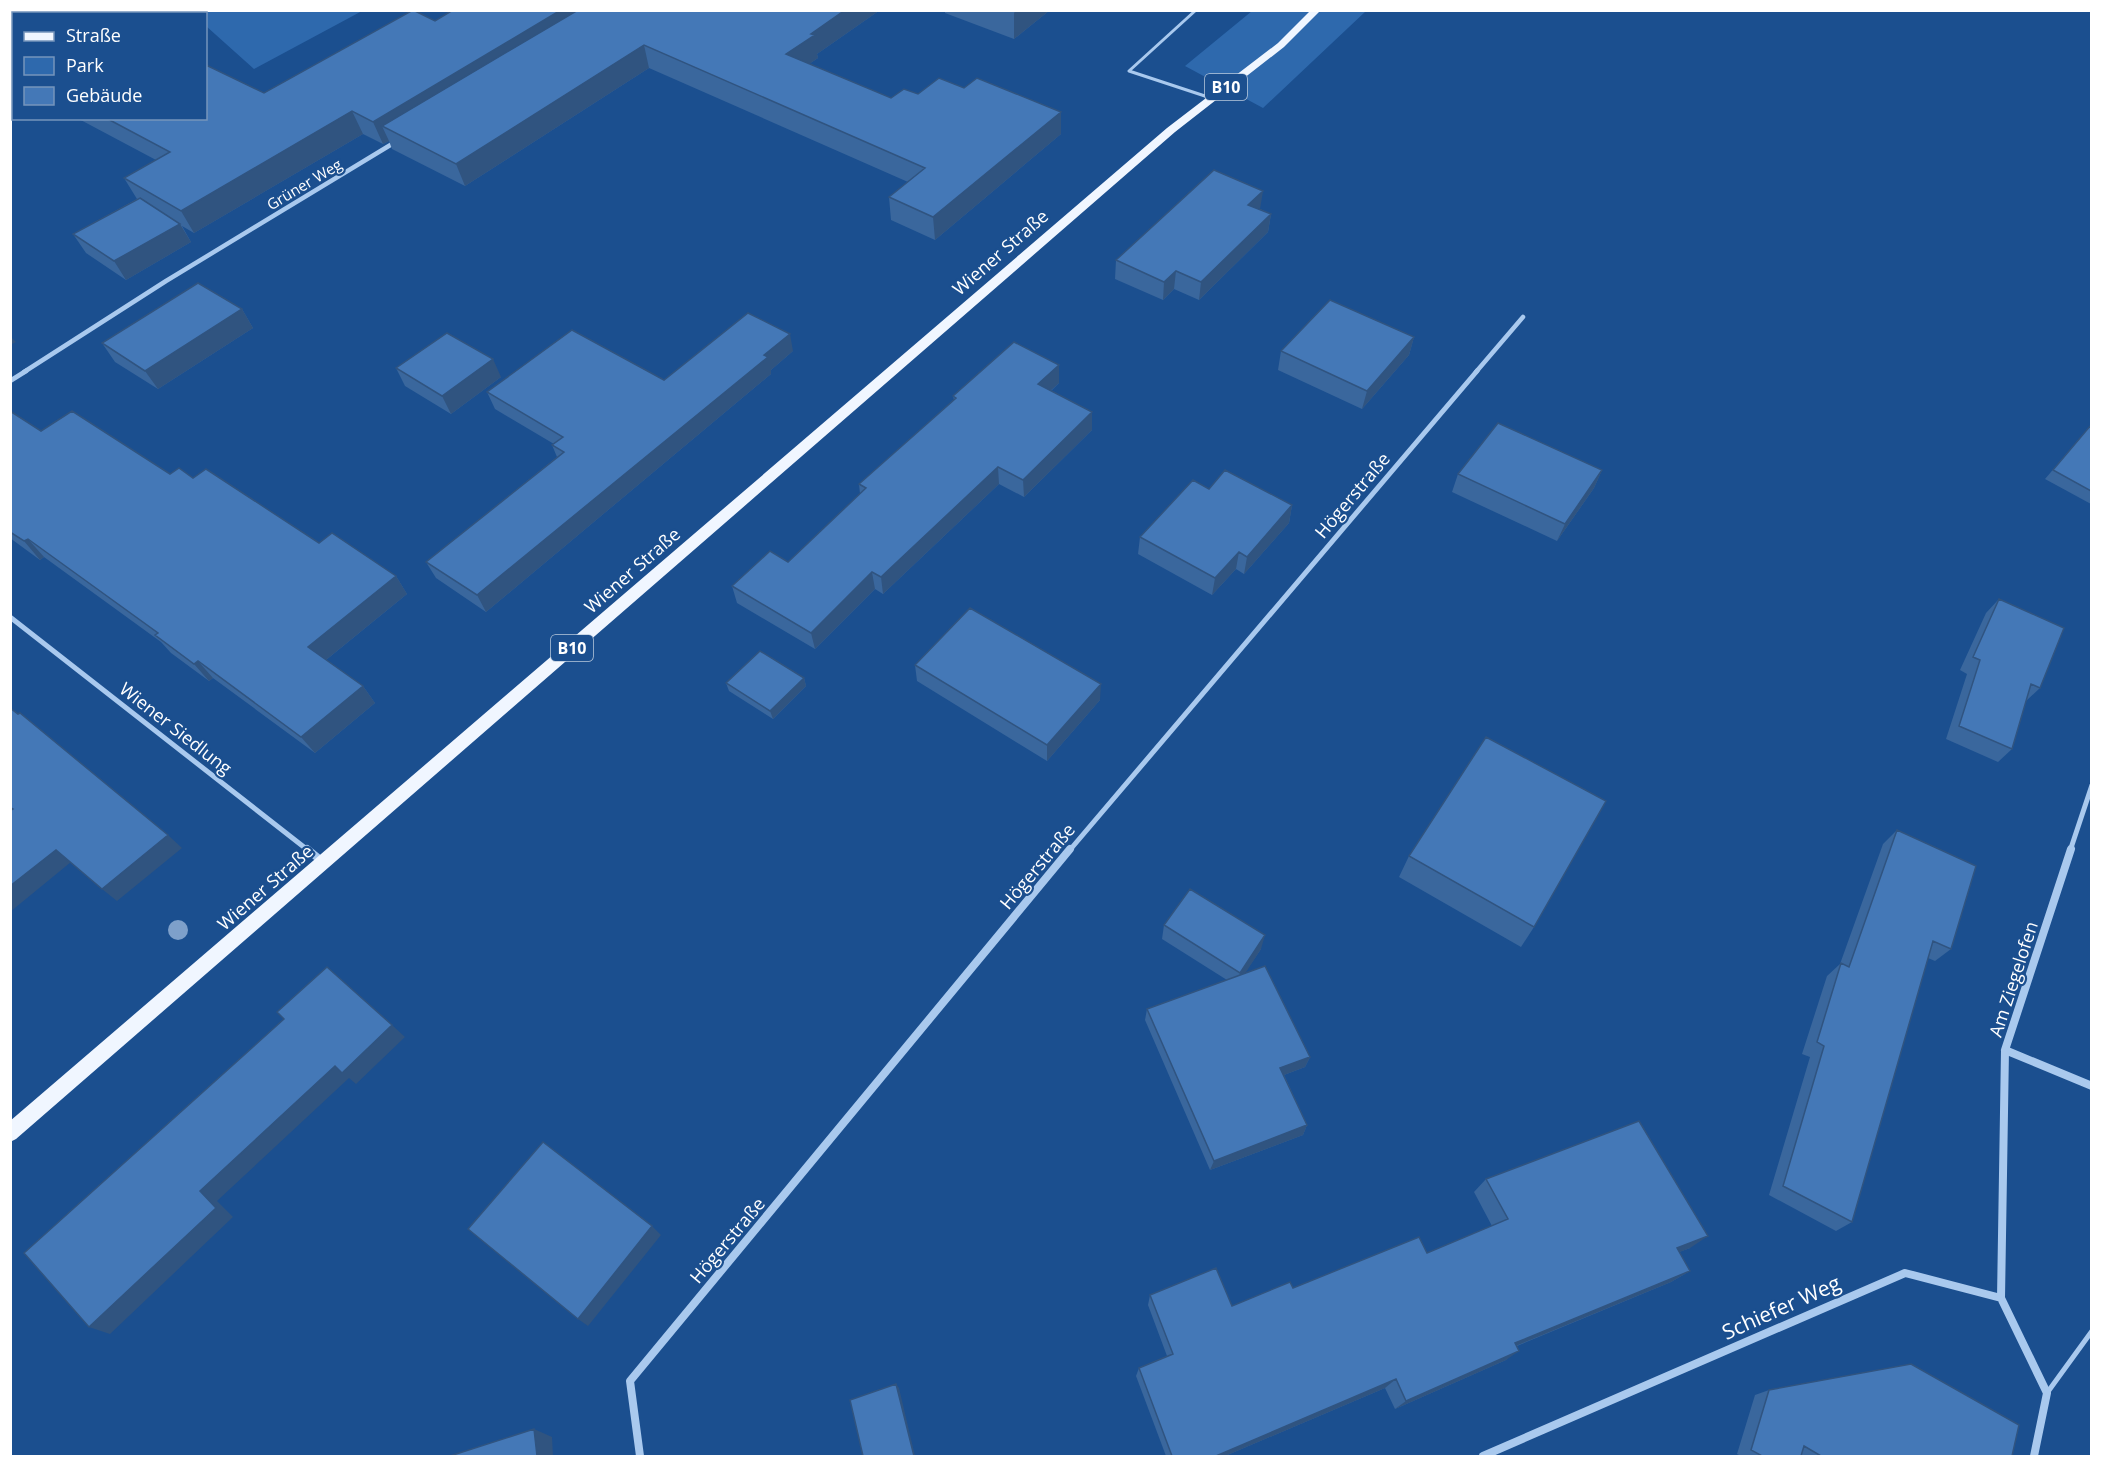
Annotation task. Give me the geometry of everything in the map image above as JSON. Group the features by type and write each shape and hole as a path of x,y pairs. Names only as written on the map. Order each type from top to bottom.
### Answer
{"main road":[{"name":"B10","path":"1211,98 1281,45 1317,10"},
{"name":"Wiener Straße","path":"10,1133 1171,130 1211,98"}],"street":[{"name":"Grüner Weg","path":"10,381 166,281 400,140"},
{"name":"Högerstraße","path":"640,1456 630,1381 1086,830 1523,317"},
{"name":"Wiener Siedlung","path":"10,616 323,862"},
{"name":"Am Ziegelofen","path":"2001,1298 2005,1050 2091,784"},
{"path":"2005,1050 2091,1086"},
{"name":"Schiefer Weg","path":"1483,1456 1905,1273 2001,1298"},
{"path":"2001,1298 2047,1393 2034,1456"}],"lane":[{"path":"1196,10 1129,71 1211,98"},
{"path":"2047,1393 2091,1331"}],"green space":[{"path":"362,11 254,69 207,27 207,12 18,12"},
{"path":"1252,11 1366,11 1263,108 1185,66"}],"building":[{"path":"413,10 435,21 453,10 561,10 373,122 352,111 181,211 124,178 170,152 110,120 207,120 207,65 264,93"},
{"path":"578,10 845,10 811,34 815,35 786,54 891,98 904,89 918,94 939,78 964,88 977,78 1061,112 933,217 889,197 925,168 644,45 456,164 382,126"},
{"path":"1214,170 1263,191 1248,205 1271,214 1201,282 1176,271 1164,282 1116,260"},
{"path":"140,198 180,224 114,261 73,234"},
{"path":"198,283 242,309 145,371 102,343"},
{"path":"1330,300 1414,337 1367,391 1281,351"},
{"path":"748,313 790,334 764,355 768,357 477,595 426,562 564,452 552,445 563,437 487,392 572,330 664,380"},
{"path":"447,333 493,359 442,396 396,368"},
{"path":"1014,342 1059,365 1038,384 1092,412 1023,480 998,467 881,577 872,572 811,633 732,586 770,551 788,562 866,488 859,484 956,398 953,396"},
{"path":"10,411 41,431 72,411 170,474 179,468 193,478 206,469 319,543 332,533 396,576 308,647 363,686 301,737 198,661 194,664 155,635 158,633 28,539 24,541 10,532"},
{"path":"1498,423 1602,470 1565,524 1458,474"},
{"path":"2091,425 2091,491 2053,470"},
{"path":"1225,470 1292,505 1247,557 1239,552 1215,578 1140,537 1193,480 1209,489"},
{"path":"1999,599 2064,628 2040,688 2031,684 2012,749 1959,726 1980,660 1973,657"},
{"path":"970,608 1101,684 1047,745 915,665"},
{"path":"760,651 804,678 770,711 726,683"},
{"path":"10,708 20,713 168,835 102,889 56,850 10,886 10,811 13,809 10,807"},
{"path":"1486,737 1606,801 1534,927 1409,856"},
{"path":"1897,830 1976,866 1951,949 1933,941 1852,1222 1783,1186 1824,1046 1817,1042 1841,963 1849,967"},
{"path":"1190,889 1265,935 1240,973 1164,925"},
{"path":"1265,966 1310,1057 1280,1068 1307,1125 1214,1161 1147,1009"},
{"path":"327,967 392,1025 342,1073 335,1066 200,1191 216,1208 89,1327 24,1253 284,1019 277,1012"},
{"path":"1639,1121 1708,1236 1677,1248 1690,1271 1515,1343 1519,1351 1406,1401 1396,1379 1216,1456 1172,1456 1139,1368 1173,1354 1150,1295 1216,1268 1232,1306 1290,1282 1293,1288 1419,1237 1427,1253 1508,1219 1486,1179"},
{"path":"543,1142 652,1226 578,1319 468,1229"},
{"path":"1911,1364 2019,1425 2012,1456 1821,1456 1804,1446 1801,1456 1762,1456 1751,1450 1769,1390"},
{"path":"896,1384 914,1456 863,1456 850,1400"},
{"path":"534,1429 537,1456 450,1456"}]}
